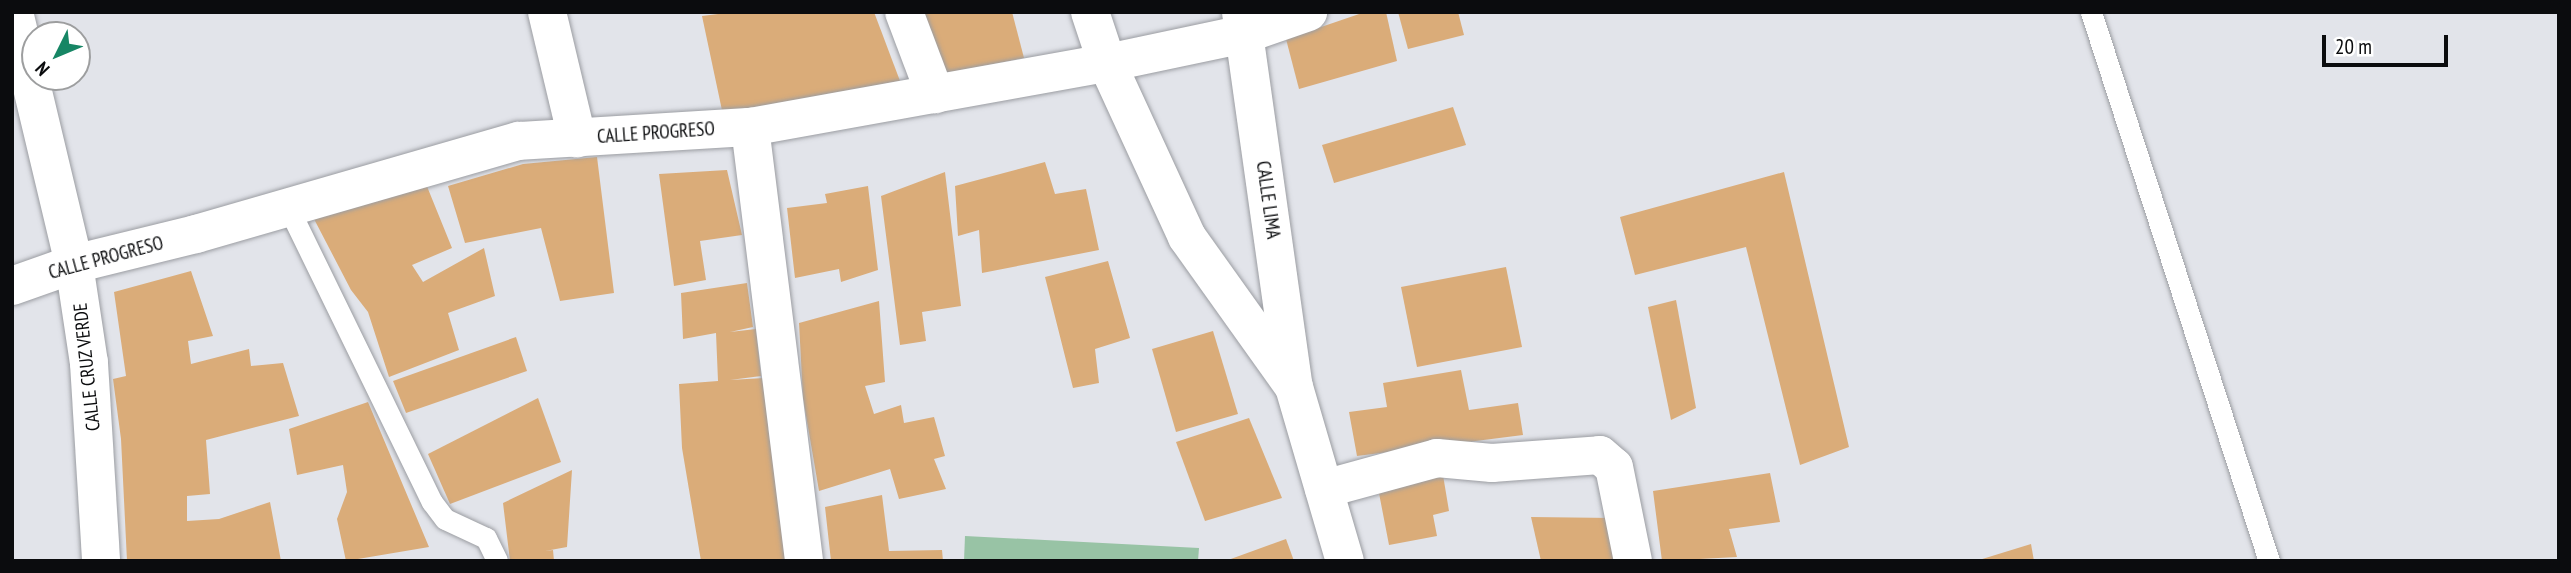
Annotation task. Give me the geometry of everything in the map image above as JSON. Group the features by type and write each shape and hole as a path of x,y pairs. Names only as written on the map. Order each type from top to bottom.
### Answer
{"street":[{"name":"CALLE CRUZ VERDE","path":"14,12 74,264 89,363 101,561"},
{"path":"547,12 578,138"},
{"path":"904,12 935,94"},
{"path":"1090,12 1107,63 1187,237 1294,387 1345,561"},
{"name":"CALLE PROGRESO","path":"12,286 74,264 519,141 750,127 1107,63 1243,23 1308,12"},
{"name":"CALLE LIMA","path":"1243,23 1294,387"},
{"path":"750,127 804,561"},
{"path":"1324,489 1437,458 1492,463 1600,455 1614,467 1633,561"}],"lane":[{"path":"2091,12 2269,561"},
{"path":"288,207 432,502 445,519 486,538 498,561"}],"green space":[{"path":"965,536 1199,548 1198,561 964,561"}],"building":[{"path":"734,12 874,12 900,81 723,115 702,16"},
{"path":"916,12 1012,12 1024,58 938,75"},
{"path":"1365,12 1386,12 1397,61 1299,89 1286,39"},
{"path":"1398,12 1458,12 1464,35 1408,49"},
{"path":"1453,107 1466,145 1334,183 1322,145"},
{"path":"597,157 614,293 560,301 541,228 465,243 448,186 523,164"},
{"path":"1045,162 1055,194 1086,189 1099,250 982,273 979,230 958,236 955,186"},
{"path":"727,170 742,235 700,241 706,280 674,286 659,174"},
{"path":"945,172 961,306 922,312 926,341 900,345 881,196"},
{"path":"1784,172 1849,447 1800,465 1746,247 1635,275 1620,217"},
{"path":"424,179 452,248 412,265 423,282 484,248 495,296 448,313 459,350 389,377 368,312 351,290 314,219"},
{"path":"868,186 878,270 841,282 839,269 795,278 787,208 827,203 825,194"},
{"path":"1108,261 1130,338 1095,349 1099,383 1073,388 1045,277"},
{"path":"1506,267 1522,347 1417,367 1401,287"},
{"path":"191,271 213,336 188,341 191,364 249,349 251,366 283,363 299,416 206,440 210,494 187,496 187,521 219,519 270,502 281,561 127,561 121,439 113,379 126,376 114,292"},
{"path":"747,283 753,327 730,332 756,329 761,376 730,380 764,378 787,561 701,561 682,448 679,384 718,381 716,333 683,339 681,293"},
{"path":"1676,300 1696,408 1671,420 1648,307"},
{"path":"879,301 885,382 865,386 874,414 901,405 904,423 934,417 945,456 934,459 946,489 899,499 890,469 819,491 803,398 799,323"},
{"path":"1213,331 1238,414 1176,432 1152,349"},
{"path":"516,337 527,371 406,413 393,381"},
{"path":"1461,370 1469,410 1518,403 1523,435 1357,456 1349,412 1387,407 1383,383"},
{"path":"538,398 561,462 450,504 428,454"},
{"path":"368,402 429,547 346,561 337,519 347,492 343,465 297,475 289,429"},
{"path":"1249,418 1282,498 1205,521 1176,442"},
{"path":"572,470 567,547 545,551 553,550 554,561 510,561 503,503"},
{"path":"1770,473 1780,522 1729,529 1737,557 1662,561 1653,491"},
{"path":"1443,475 1449,511 1433,515 1437,536 1389,545 1378,488"},
{"path":"882,495 889,551 942,550 943,561 831,561 825,507"},
{"path":"1531,517 1613,518 1620,561 1541,561"},
{"path":"1286,539 1294,561 1228,561 1228,560"},
{"path":"2031,544 2034,561 1979,561 1979,560"}]}
